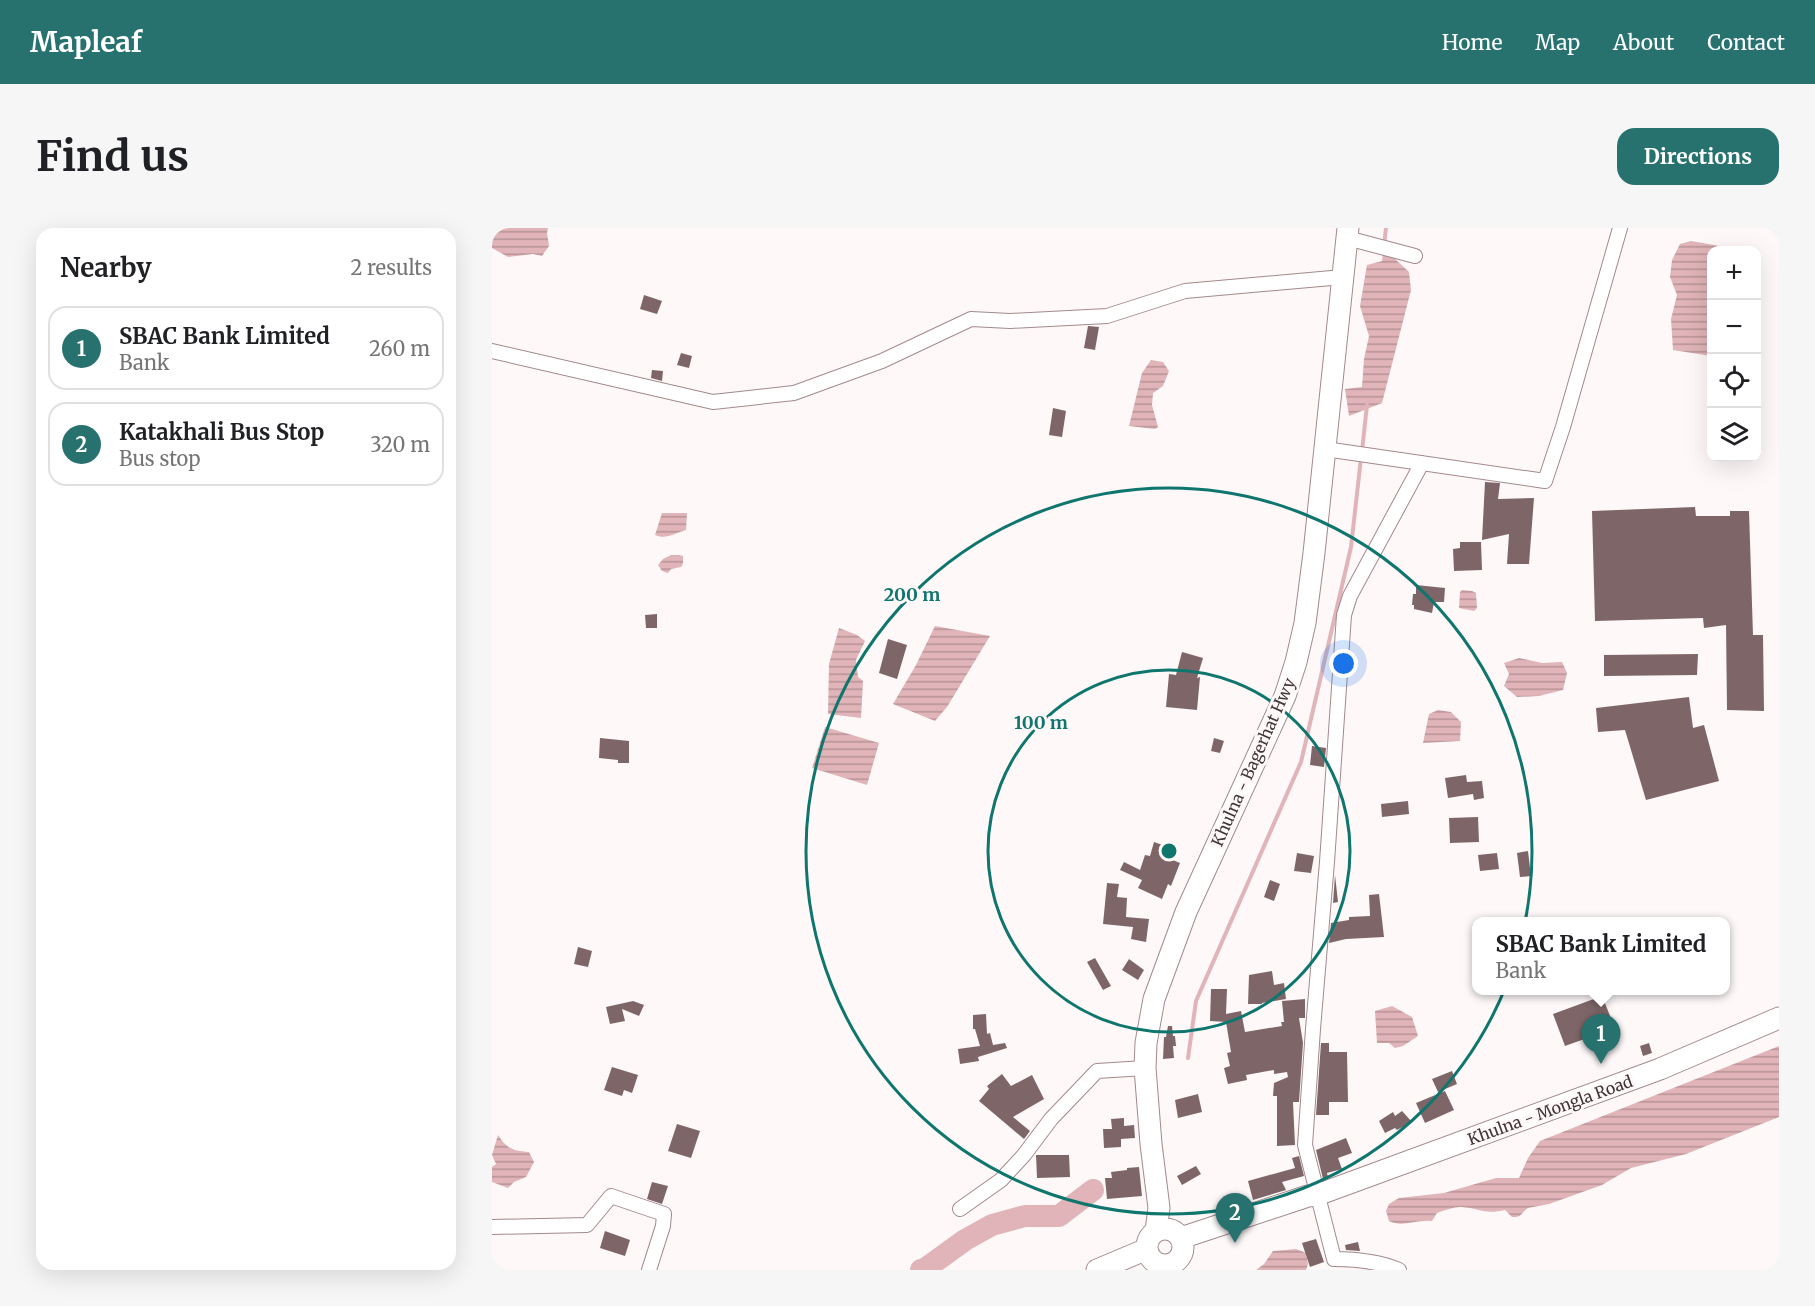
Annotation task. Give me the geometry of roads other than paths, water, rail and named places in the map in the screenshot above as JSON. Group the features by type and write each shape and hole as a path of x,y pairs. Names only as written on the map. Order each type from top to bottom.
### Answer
{"highway":[{"name":"Khulna - Bagerhat Hwy","path":"1165,1241 1151,1144 1145,1068 1146,1043 1154,999 1182,922 1285,696 1296,662 1305,623 1347,233"},
{"name":"Khulna - Mongla Road","path":"1165,1241 1317,1195 1660,1069 1779,1018"},
{"path":"1097,1270 1165,1241"},
{"path":"1116,1270 1165,1241"}],"street":[{"path":"1325,449 1545,481 1563,427 1620,228"},
{"path":"1347,233 1415,256"},
{"path":"492,351 713,402 794,393 882,361 971,319 1010,321 1107,316 1185,291 1343,277"},
{"path":"1399,1270 1369,1261 1335,1264 1305,1145 1328,862 1344,615 1350,596 1422,463"},
{"path":"960,1209 1000,1180 1024,1155 1051,1119 1097,1071 1145,1068"},
{"path":"492,1227 587,1225 611,1196 664,1214 663,1226 650,1270"}],"waterway":[{"path":"1384,245 1386,228"},
{"path":"1362,451 1367,405"},
{"path":"1188,1058 1196,1001 1301,762 1351,547 1361,458"},
{"path":"921,1270 992,1225 1025,1216 1059,1216 1093,1190"}],"place":[{"name":"SBAC Bank Limited","path":"1601,1064"},
{"name":"Katakhali Bus Stop","path":"1235,1243"}]}
